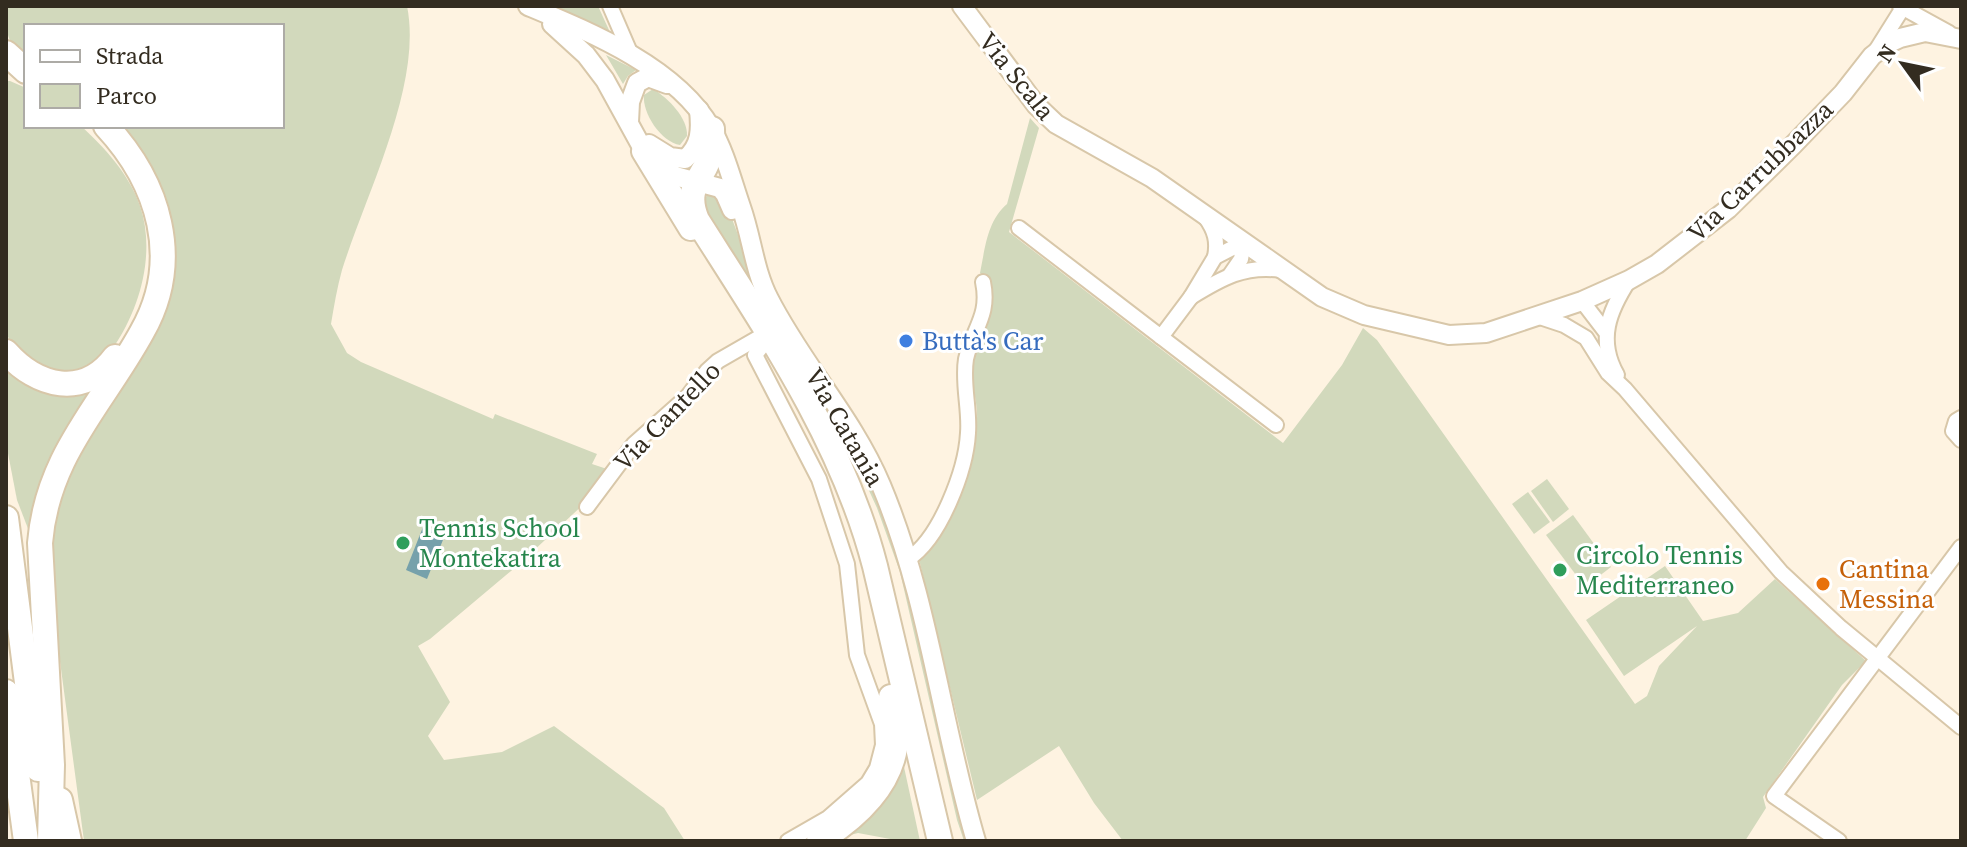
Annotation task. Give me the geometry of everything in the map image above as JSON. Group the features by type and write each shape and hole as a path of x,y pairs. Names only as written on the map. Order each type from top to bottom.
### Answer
{"highway":[{"path":"6,53 24,69"},
{"path":"701,114 712,149 695,181 691,198 697,220 784,361 837,456 863,522 940,841"},
{"path":"6,352 21,368 38,377 58,383 81,383 103,372 111,363 135,330 143,313 153,268 153,233 148,208 134,175 97,128"},
{"path":"26,841 44,509 58,466 74,437 146,325 156,300 161,269 161,232 153,198 140,171 108,128"},
{"path":"636,136 803,411 835,471 866,554 930,841"},
{"path":"784,361 825,419 839,445 888,555 955,841"},
{"path":"6,518 12,555 28,772 9,841"},
{"path":"819,841 843,825 868,802 889,770 893,757 896,727 883,627"},
{"path":"6,692 49,841"},
{"path":"28,772 69,841"}],"main road":[{"name":"Via Catania","path":"526,6 632,57 672,82 701,114 744,217 755,264 768,298 865,452 881,486 908,559 976,841"},
{"path":"526,6 552,24 586,55 605,80 636,136 675,176 720,188 755,264"},
{"name":"Via Scala","path":"962,6 1036,105 1078,139"},
{"name":"Via Carrubbazza","path":"1078,139 1152,178 1281,270 1343,307 1374,318 1449,335 1486,333 1582,301 1629,280 1674,253 1728,209 1823,113 1872,56 1918,18 1937,32 1958,38"},
{"path":"648,77 661,81 701,114 698,141 685,159 670,157 636,136 633,88 641,79 648,77"}],"street":[{"path":"610,6 632,57"},
{"path":"1902,7 1910,28 1918,18"},
{"path":"1872,56 1902,7"},
{"path":"1161,337 1191,297 1215,257 1215,233 1204,214"},
{"path":"1019,228 1276,425"},
{"path":"1215,257 1244,242"},
{"path":"1230,275 1241,259 1244,242"},
{"path":"1191,297 1230,275 1254,268 1281,270"},
{"path":"1625,389 1611,366 1605,331 1609,315 1629,280"},
{"path":"908,559 926,544 954,490 965,457 968,432 965,372 971,343 985,311 987,299 983,282"},
{"path":"1582,301 1605,331"},
{"path":"1582,301 1586,338 1608,373 1781,572 1877,659 1961,727"},
{"path":"1537,316 1576,330 1586,338"},
{"name":"Via Cantello","path":"587,507 634,444 688,396 707,371 718,361 760,341"},
{"name":"Via Catania","path":"760,341 755,355 819,479 847,564 857,655 882,724 883,745 877,768 849,801 828,818 788,841"},
{"path":"1961,418 1956,421 1953,431 1961,440"},
{"path":"1839,841 1774,796 1961,547"}],"green space":[{"path":"6,6 407,6 410,37 400,104 342,270 331,324 347,353 361,362 493,419 495,414 597,454 592,464 607,469 586,502 517,566 418,646 450,702 428,736 444,760 502,752 554,726 664,808 685,841 84,841 47,564 50,508 168,274 116,128 284,128 284,24 24,24 24,58 8,36"},
{"path":"545,6 598,6 614,41"},
{"path":"606,55 636,70 623,84"},
{"path":"6,81 10,81 24,87 24,128 83,128 115,162 130,183 140,206 145,224 146,261 138,298 123,333 104,360 92,370 61,377 15,350 6,333"},
{"path":"653,89 671,103 684,122 687,136 680,145 660,133 646,110 644,95"},
{"path":"1030,118 1039,128 1009,232 1283,443 1342,365 1363,328 1377,340 1635,704 1647,696 1659,666 1697,626 1624,676 1586,620 1665,566 1703,621 1738,613 1775,579 1866,661 1842,685 1763,797 1766,808 1745,841 1123,841 1094,803 1059,746 977,800 919,559 949,512 971,454 977,419 971,359 993,302 989,283 980,273 991,227 1007,204"},
{"path":"714,192 725,200 763,302 854,444 898,547 969,841 964,841 957,820 900,572 877,508 849,447 786,353 702,205 707,195"},
{"path":"6,362 98,389 32,539 17,500 6,443"},
{"path":"1547,479 1569,509 1553,522 1531,491"},
{"path":"1528,492 1550,522 1534,534 1512,504"},
{"path":"1573,515 1611,567 1585,587 1546,535"},
{"path":"901,753 920,841 901,841 858,833 827,841"}],"water":[{"path":"423,527 445,535 427,579 406,570"}],"place":[{"name":"Buttà's Car","path":"906,341"},
{"name":"Tennis School Montekatira","path":"403,543"},
{"name":"Circolo Tennis Mediterraneo","path":"1560,570"},
{"name":"Cantina Messina","path":"1823,584"}]}
